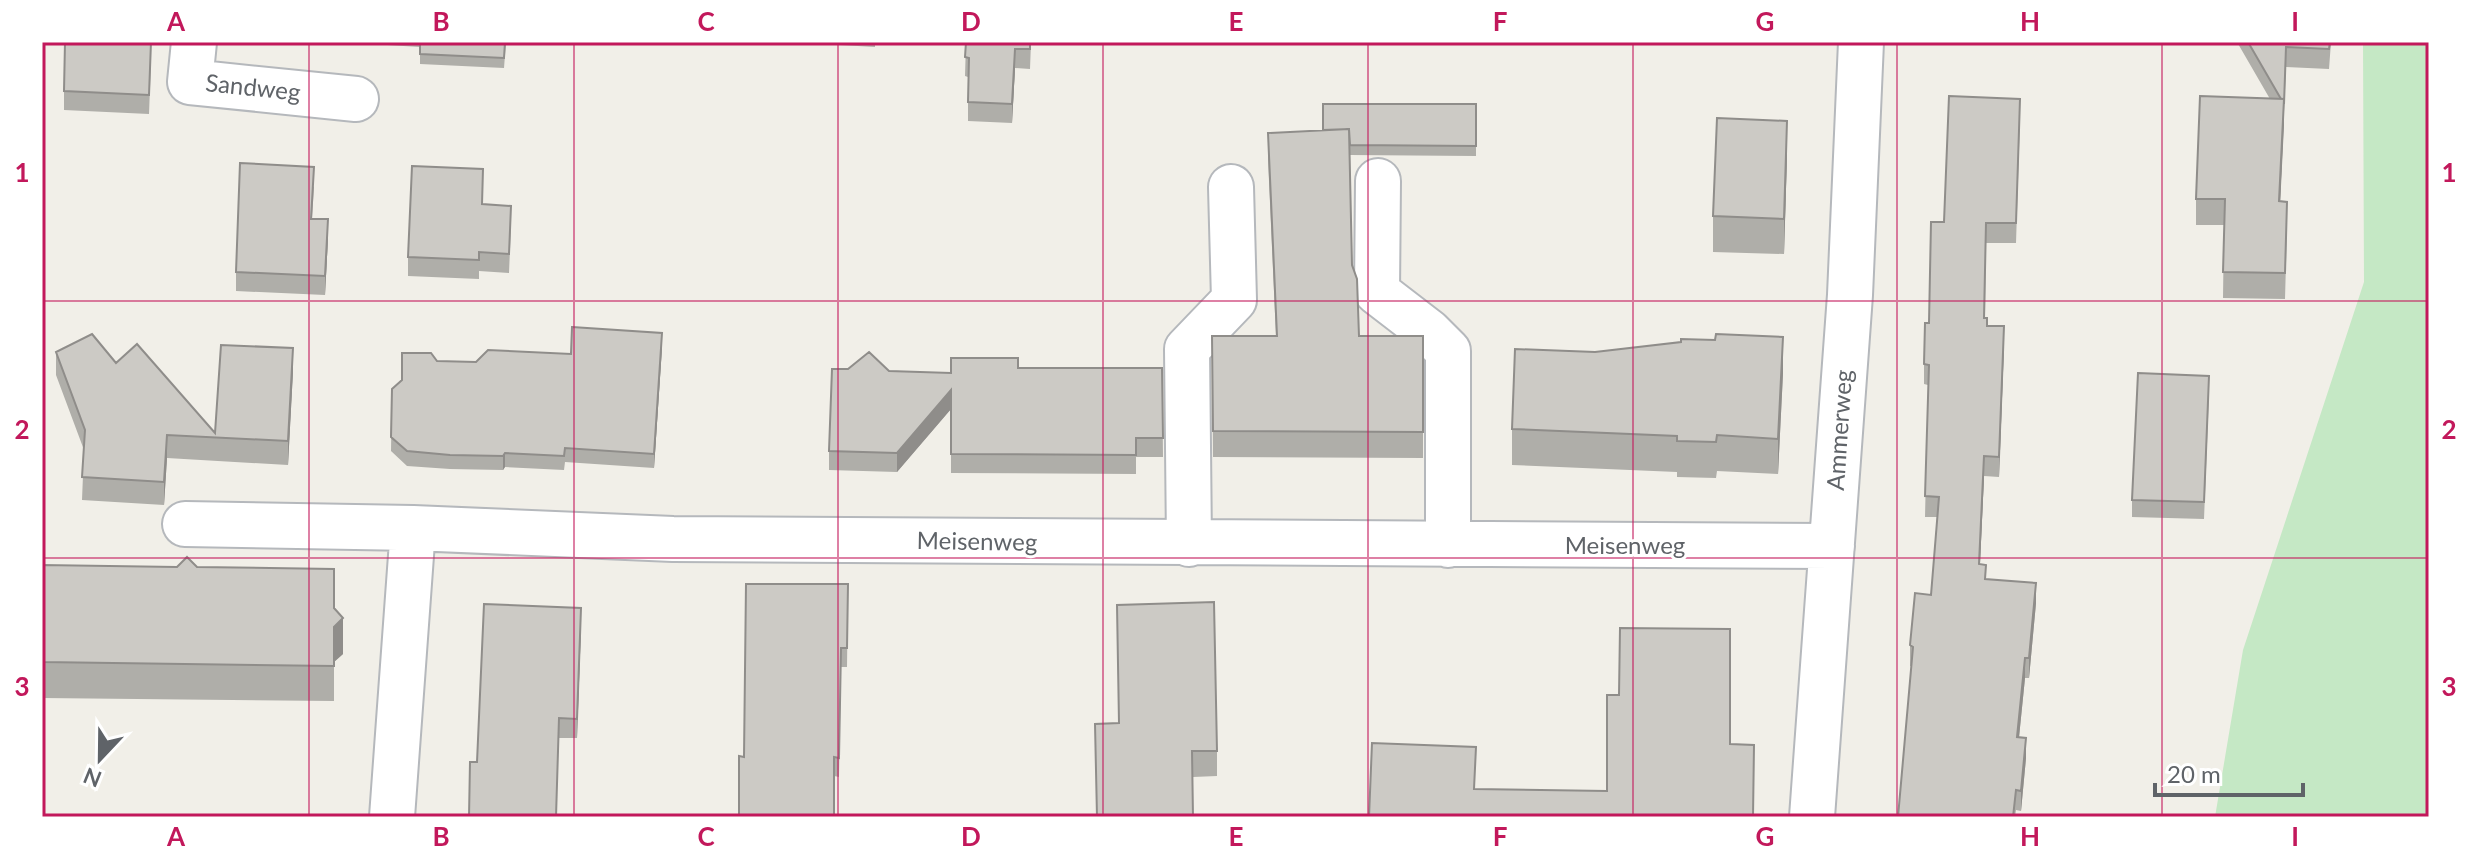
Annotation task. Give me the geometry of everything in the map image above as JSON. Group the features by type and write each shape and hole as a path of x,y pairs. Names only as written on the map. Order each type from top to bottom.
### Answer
{"street":[{"name":"Sandweg","path":"194,42 190,82 356,99"},
{"name":"Ammerweg","path":"1812,817 1850,295 1861,42"},
{"path":"1378,181 1377,292 1429,332 1448,351 1448,545"},
{"path":"1189,544 1187,349 1234,300 1231,187"},
{"name":"Meisenweg","path":"185,524 413,528 673,539 1832,546"},
{"path":"392,817 413,528"}],"green space":[{"path":"2363,42 2429,42 2429,817 2215,817 2243,650 2364,282"}],"building":[{"path":"65,42 151,42 149,95 64,91"},
{"path":"420,42 505,42 504,58 420,54"},
{"path":"966,42 1030,42 1030,49 1015,49 1012,104 968,102 969,58 965,57"},
{"path":"2248,42 2330,42 2329,49 2286,47 2284,104 2284,99 2281,99"},
{"path":"1949,96 2020,99 2016,223 1986,223 1984,318 1987,318 1987,326 2004,326 1999,457 1984,456 1979,564 1986,565 1985,579 2036,583 2017,737 2026,738 2021,791 2016,790 2013,817 1898,817 1915,593 1931,595 1939,497 1925,496 1929,365 1924,364 1925,323 1929,323 1931,222 1944,222"},
{"path":"2200,96 2284,99 2279,201 2287,202 2285,273 2223,272 2225,199 2196,199"},
{"path":"1323,104 1476,104 1476,146 1350,145 1349,129 1323,130"},
{"path":"1717,118 1787,121 1784,219 1713,216"},
{"path":"1349,129 1352,265 1357,279 1359,336 1423,336 1423,432 1213,431 1212,336 1277,336 1268,133"},
{"path":"240,163 314,167 311,219 328,219 325,276 236,272"},
{"path":"412,166 483,169 482,204 511,206 509,254 479,252 479,260 408,257"},
{"path":"572,327 662,333 654,454 565,448 564,456 505,453 503,456 450,455 407,451 391,437 392,389 402,380 402,353 431,353 437,361 476,362 488,350 571,354"},
{"path":"92,334 116,363 137,344 215,433 221,345 293,348 288,441 167,435 164,482 82,477 85,430 56,352"},
{"path":"1716,334 1783,337 1778,439 1717,435 1716,442 1677,441 1677,436 1512,429 1515,349 1595,352 1681,342 1681,339 1715,340"},
{"path":"869,352 889,371 951,373 951,358 1018,358 1018,368 1162,368 1163,438 1136,438 1136,455 951,454 951,390 897,453 829,451 832,369 848,369"},
{"path":"2138,373 2209,376 2204,502 2132,500"},
{"path":"187,557 197,567 334,569 334,608 343,618 334,627 334,666 42,662 42,565 177,567"},
{"path":"746,584 848,584 847,648 841,648 839,758 834,757 834,817 739,817 739,756 744,757"},
{"path":"1214,602 1217,751 1192,751 1193,817 1097,817 1095,724 1119,723 1117,605"},
{"path":"484,604 581,608 577,719 559,718 556,817 469,817 470,762 477,762"},
{"path":"1620,628 1730,629 1730,744 1754,745 1753,817 1369,817 1372,743 1476,747 1474,789 1607,791 1607,695 1619,695"}]}
